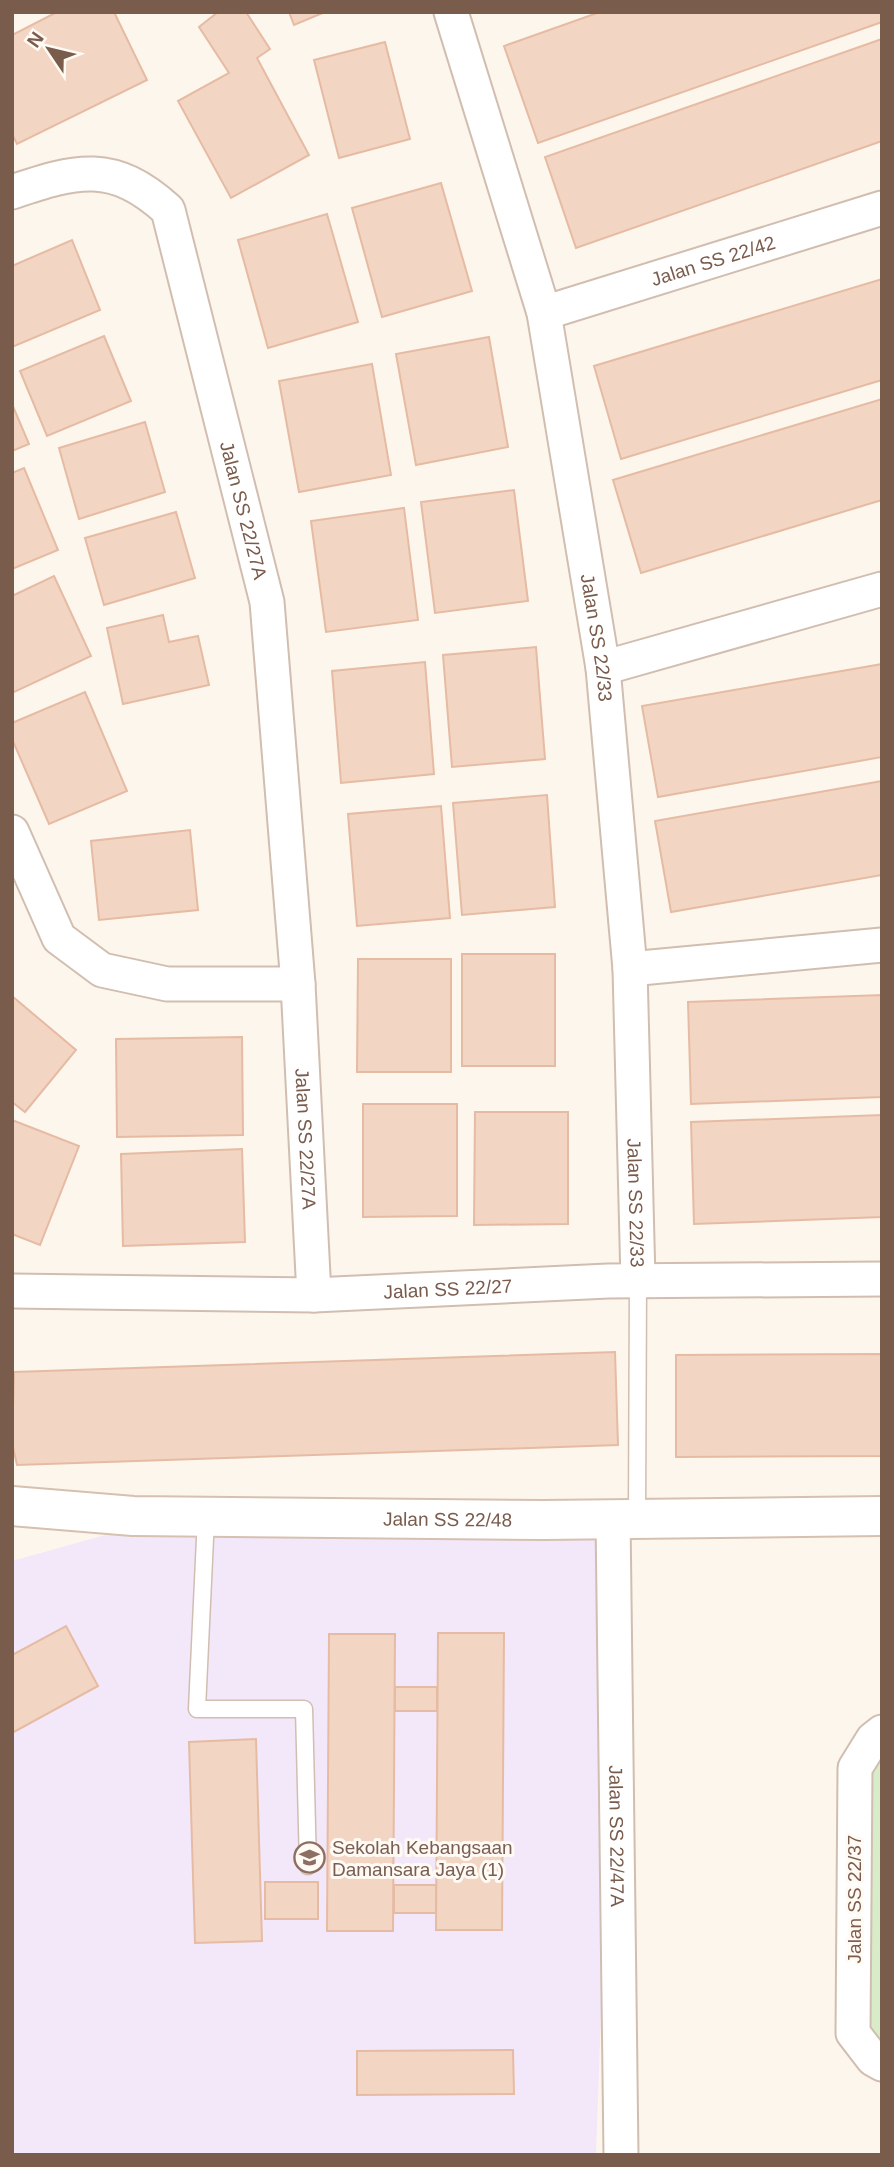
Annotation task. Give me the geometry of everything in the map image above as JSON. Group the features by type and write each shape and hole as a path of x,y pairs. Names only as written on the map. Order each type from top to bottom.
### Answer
{"street":[{"name":"Jalan SS 22/33","path":"451,12 544,313 603,668 631,969 638,1280"},
{"name":"Jalan SS 22/27A","path":"12,192 64,174 115,176 144,188 168,210 267,602 298,984 314,1295"},
{"name":"Jalan SS 22/42","path":"544,313 882,208"},
{"path":"603,668 882,589"},
{"path":"12,832 59,937 102,970 167,984 298,984"},
{"path":"631,969 882,945"},
{"name":"Jalan SS 22/27","path":"12,1291 314,1295 638,1280 882,1279"},
{"name":"Jalan SS 22/48","path":"12,1506 133,1516 882,1516"},
{"name":"Jalan SS 22/47A","path":"621,2155 625,1518"},
{"name":"Jalan SS 22/37","path":"882,1732 873,1739 855,1768 853,2019 853,2033 873,2059 882,2064"}],"lane":[{"path":"625,1518 638,1280"},
{"path":"206,1515 197,1709 304,1709 308,1866"}],"shaded area":[{"name":"Sekolah Kebangsaan Damansara Jaya (1)","path":"130,1528 618,1538 596,2155 12,2155 12,1561"}],"green space":[{"path":"882,1757 882,2042 863,2027 870,1772"}],"building":[{"path":"57,12 114,12 147,80 17,144 12,134 12,35"},
{"path":"218,12 246,12 270,49 257,58 309,155 231,198 178,101 229,73 199,27"},
{"path":"289,12 325,12 294,25"},
{"path":"600,12 882,12 882,22 538,143 504,46"},
{"path":"882,39 882,141 576,248 545,157"},
{"path":"385,42 410,139 339,158 314,60"},
{"path":"441,183 472,291 382,317 352,208"},
{"path":"327,214 358,322 268,348 238,240"},
{"path":"72,240 100,310 12,347 12,266"},
{"path":"882,279 882,380 621,459 594,366"},
{"path":"104,336 131,401 47,436 20,371"},
{"path":"489,337 508,447 416,465 396,354"},
{"path":"372,364 391,475 299,492 279,381"},
{"path":"882,399 882,500 641,573 613,480"},
{"path":"12,404 29,444 12,451"},
{"path":"145,422 165,492 79,519 59,448"},
{"path":"24,468 58,550 12,569 12,473"},
{"path":"514,490 528,601 435,613 421,502"},
{"path":"404,508 418,620 326,632 311,521"},
{"path":"176,512 195,578 104,605 85,538"},
{"path":"54,576 91,656 12,693 12,596"},
{"path":"163,615 169,642 198,636 209,685 123,704 107,628"},
{"path":"536,647 545,759 452,767 443,655"},
{"path":"425,662 434,774 341,783 332,671"},
{"path":"882,664 882,757 658,797 642,706"},
{"path":"85,692 127,791 49,824 12,739 12,723"},
{"path":"882,781 882,875 671,912 655,821"},
{"path":"547,795 555,907 462,915 453,803"},
{"path":"441,806 450,918 357,926 348,814"},
{"path":"190,830 198,910 99,920 91,841"},
{"path":"462,954 555,954 555,1066 462,1066"},
{"path":"358,959 451,959 451,1072 357,1072"},
{"path":"882,995 882,1097 691,1104 688,1002"},
{"path":"12,996 76,1050 25,1112 12,1102"},
{"path":"242,1037 243,1135 117,1137 116,1039"},
{"path":"363,1104 457,1104 457,1216 363,1217"},
{"path":"475,1112 568,1112 568,1224 474,1225"},
{"path":"882,1115 882,1217 694,1224 691,1122"},
{"path":"12,1120 79,1146 40,1245 12,1234"},
{"path":"242,1149 245,1242 123,1246 121,1154"},
{"path":"615,1352 618,1445 17,1465 12,1443 14,1372"},
{"path":"882,1354 882,1456 676,1457 676,1355"},
{"path":"66,1626 98,1686 12,1733 12,1655"},
{"path":"438,1633 504,1633 502,1930 436,1930"},
{"path":"329,1634 395,1634 393,1931 327,1931"},
{"path":"395,1687 437,1687 437,1711 395,1711"},
{"path":"256,1739 262,1941 195,1943 189,1742"},
{"path":"265,1882 318,1882 318,1919 265,1919"},
{"path":"394,1885 436,1885 436,1913 394,1913"},
{"path":"513,2050 514,2094 357,2095 357,2051"}],"place":[{"name":"Sekolah Kebangsaan Damansara Jaya (1)","path":"309,1858"}]}
